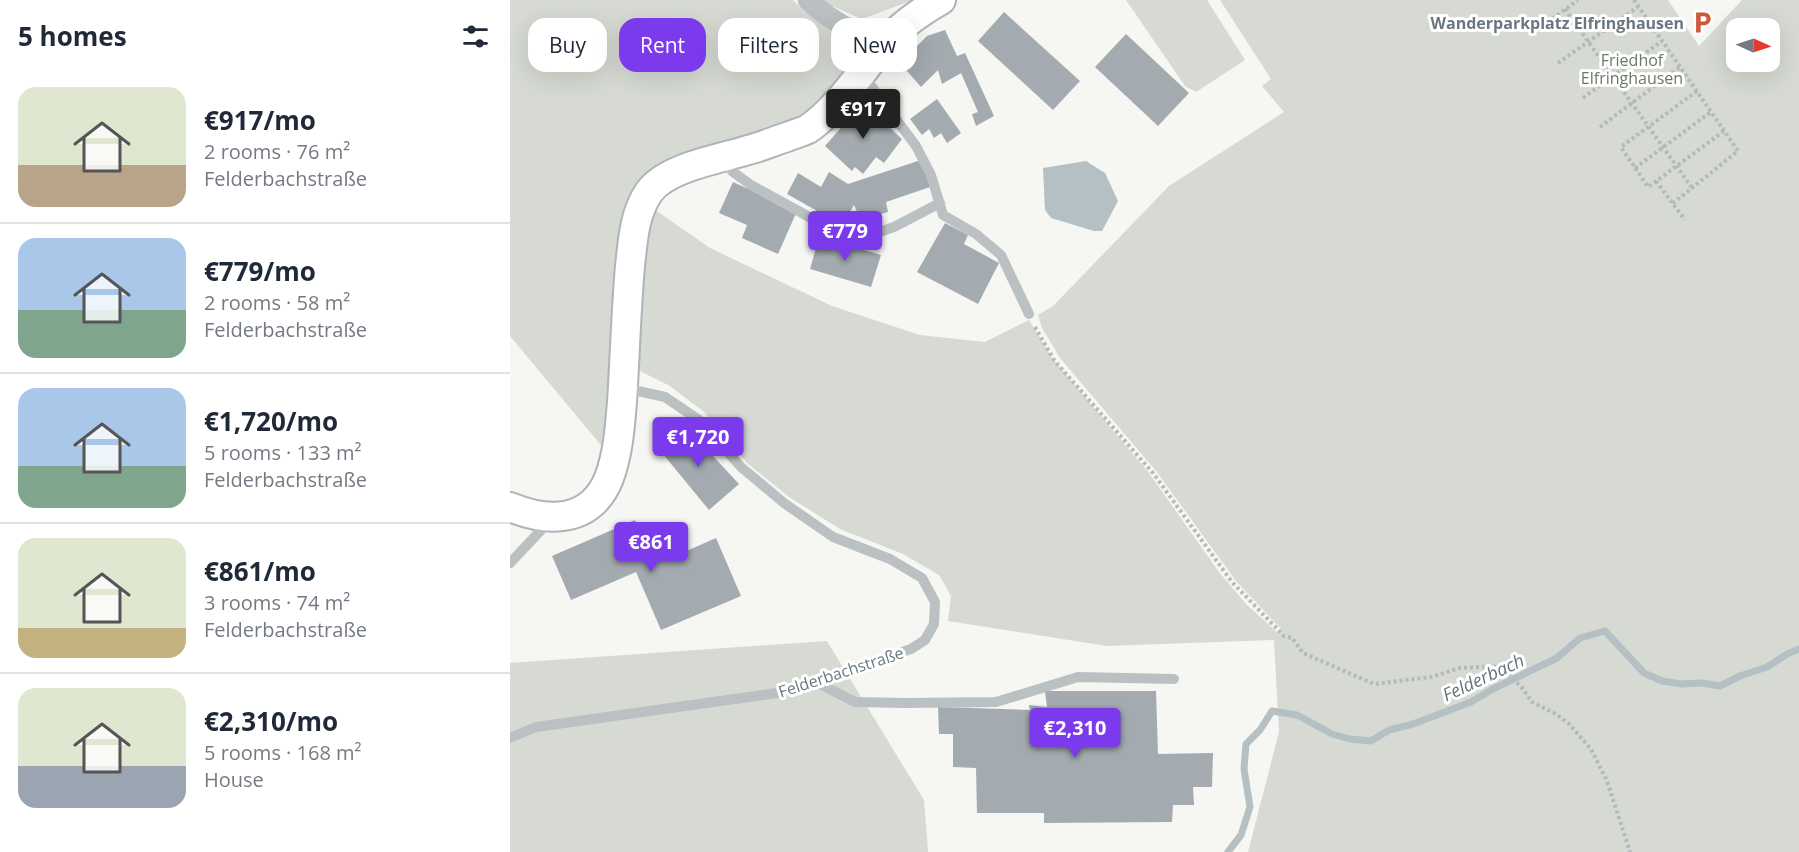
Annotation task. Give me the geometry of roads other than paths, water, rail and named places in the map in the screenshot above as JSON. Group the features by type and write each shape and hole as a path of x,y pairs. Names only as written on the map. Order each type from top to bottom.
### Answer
{"street":[{"path":"808,0 831,18"},
{"path":"911,18 941,0"},
{"path":"510,507 533,516 565,516 581,511 593,503 609,478 616,454 623,387 631,252 635,224 642,204 651,189 665,178 808,129 862,74"}],"lane":[{"path":"862,74 891,109 916,146 932,175 943,215 976,234 1001,255 1029,315"},
{"path":"722,158 733,172 751,185 848,236 868,236 894,227 940,203"},
{"name":"Felderbachstraße","path":"510,738 536,727 777,693 903,652 925,640 934,624 935,602 922,578 890,559 833,537 784,504 741,467 699,420 665,397 623,387"},
{"path":"510,563 544,527 546,517"},
{"path":"814,681 855,702 905,703 996,702 1078,677 1174,679"}],"waterway":[{"name":"Felderbach","path":"1228,852 1241,835 1250,807 1244,769 1246,744 1260,730 1272,711 1297,715 1332,734 1371,741 1389,730 1413,724 1471,702 1557,658 1580,638 1605,631 1644,673 1662,681 1681,684 1702,683 1720,686 1767,667 1799,649"}],"place":[{"name":"Wanderparkplatz Elfringhausen","path":"1702,23"}],"park label":[{"name":"Friedhof Elfringhausen","path":"1632,69"}]}
